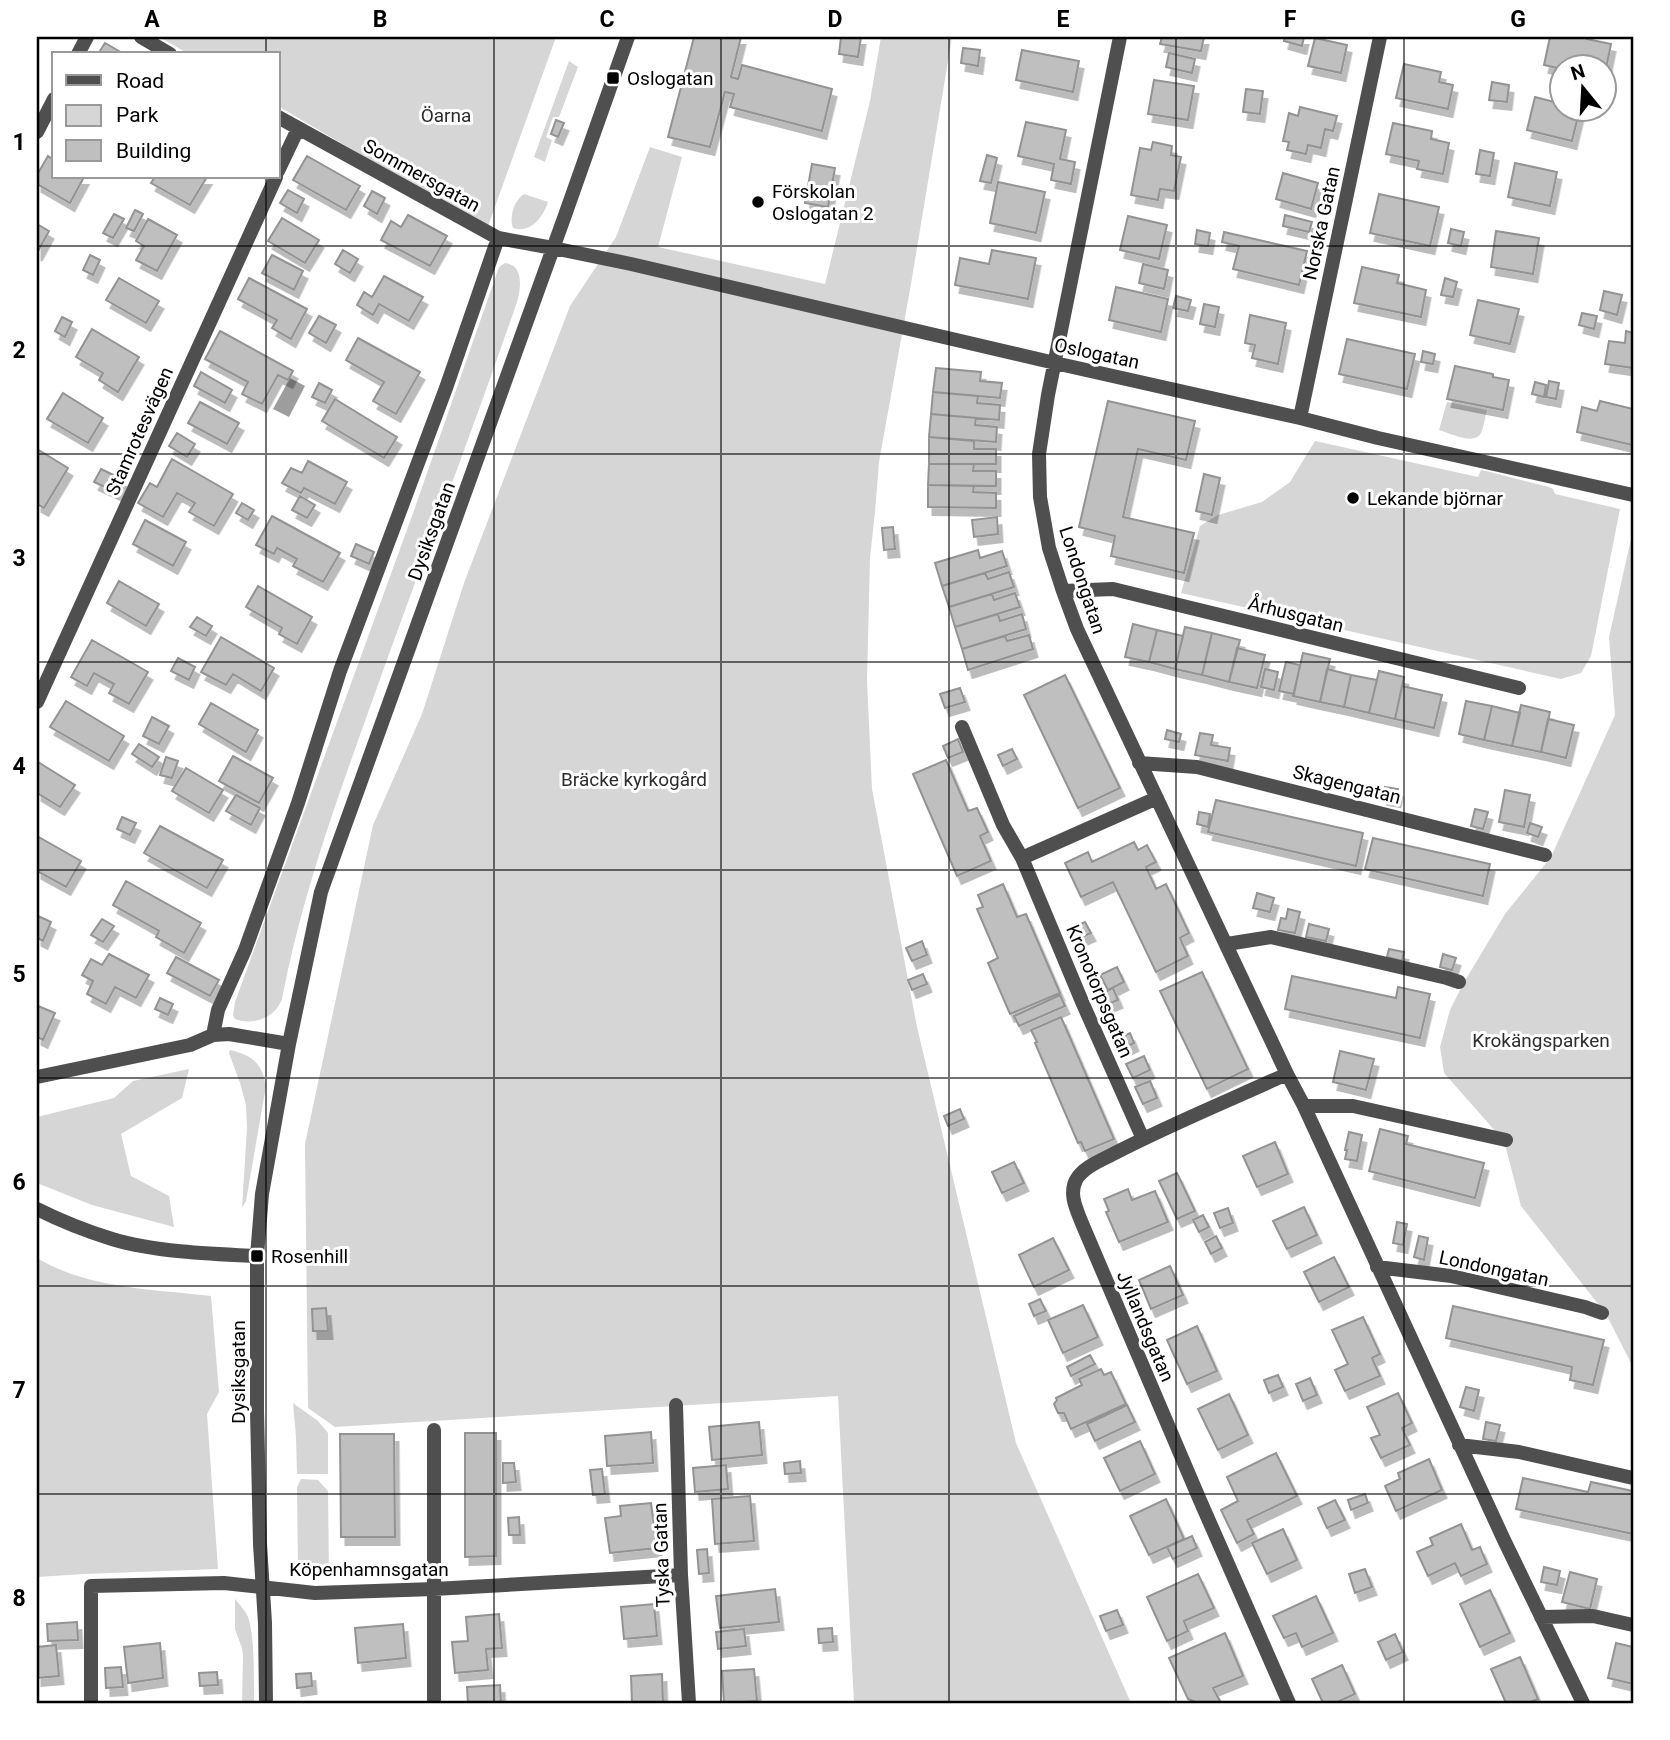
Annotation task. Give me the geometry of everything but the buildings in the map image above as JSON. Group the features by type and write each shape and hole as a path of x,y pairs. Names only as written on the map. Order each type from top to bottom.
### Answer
{"street":[{"path":"141,37 167,52"},
{"name":"Dysiksgatan","path":"266,1703 257,1411 257,1256 262,1194 289,1044 321,892 628,37"},
{"name":"Londongatan","path":"1120,37 1048,395 1040,454 1040,497 1049,548 1077,629 1583,1703"},
{"name":"Norska Gatan","path":"1300,418 1380,37"},
{"path":"37,132 52,103"},
{"name":"Sommersgatan","path":"280,118 498,238 553,248"},
{"path":"280,167 298,128"},
{"name":"Stamrotesvägen","path":"37,702 276,178"},
{"name":"Dysiksgatan","path":"213,1035 218,1010 245,950 298,803 341,671 446,388 498,238"},
{"name":"Oslogatan","path":"553,248 1633,495"},
{"name":"Århusgatan","path":"1063,591 1113,589 1519,688"},
{"name":"Kronotorpsgatan","path":"962,727 1003,825 1023,858 1083,1004 1143,1139"},
{"name":"Skagengatan","path":"1139,762 1197,767 1545,855"},
{"path":"1023,858 1157,798"},
{"path":"1227,944 1271,937 1459,982"},
{"path":"37,1077 190,1045 213,1035 229,1034 289,1044"},
{"name":"Jyllandsgatan","path":"1287,1074 1143,1139 1092,1166 1079,1175 1072,1195 1153,1391 1289,1703"},
{"path":"1304,1106 1353,1106 1506,1140"},
{"path":"37,1209 115,1240 156,1248 257,1256"},
{"name":"Londongatan","path":"1377,1267 1451,1276 1602,1313"},
{"name":"Tyska Gatan","path":"676,1405 681,1575 689,1703"},
{"path":"434,1430 434,1703"},
{"path":"1460,1445 1519,1452 1633,1478"},
{"name":"Köpenhamnsgatan","path":"91,1703 92,1586 224,1583 316,1593 681,1575"},
{"path":"1541,1617 1593,1616 1633,1625"}],"green space":[{"name":"Öarna","path":"159,37 556,37 487,229 280,107 280,52 185,52"},
{"name":"Bräcke kyrkogård","path":"881,37 952,37 879,462 870,558 867,681 872,789 917,1027 1016,1443 1131,1703 854,1703 838,1396 335,1427 308,1408 305,1144 373,825 422,714 464,583 570,306 616,237 650,147 682,157 658,247 825,284 870,101"},
{"path":"569,61 578,67 559,117 553,117 546,137 552,140 545,162 534,157"},
{"path":"524,194 548,202 543,213 531,226 525,229 513,228 513,209"},
{"path":"505,263 515,268 520,278 517,302 332,817 299,925 282,999 279,1006 263,1019 249,1022 235,1019 235,1002 412,516 499,267"},
{"path":"1447,402 1487,410 1478,437 1468,439 1439,430"},
{"path":"1315,441 1478,477 1481,470 1486,471 1549,487 1555,494 1620,509 1591,656 1581,673 1561,679 1181,593 1200,526 1218,515 1262,502 1290,482"},
{"name":"Krokängsparken","path":"1633,530 1633,1367 1606,1314 1521,1206 1504,1141 1444,1073 1440,1047 1450,1010 1463,984 1505,914 1551,857 1615,715 1609,637"},
{"path":"230,1050 255,1061 262,1071 266,1086 246,1201 242,1208 246,1105"},
{"path":"189,1069 182,1098 121,1134 131,1176 169,1196 174,1227 92,1205 37,1183 37,1117 114,1098 133,1081"},
{"path":"37,1258 57,1268 99,1282 211,1296 219,1392 207,1414 218,1569 37,1577"},
{"path":"293,1403 318,1421 328,1433 328,1474 297,1474"},
{"path":"301,1479 318,1480 328,1491 329,1575 298,1573 297,1487"},
{"path":"235,1599 248,1617 252,1635 254,1703 242,1703 243,1655 235,1629"}],"shaded area":[{"path":"290,378 305,386 289,417 273,409"}],"place":[{"name":"Oslogatan","path":"613,78"},
{"name":"Förskolan Oslogatan 2","path":"758,202"},
{"name":"Lekande björnar","path":"1353,498"},
{"name":"Rosenhill","path":"257,1256"}]}
